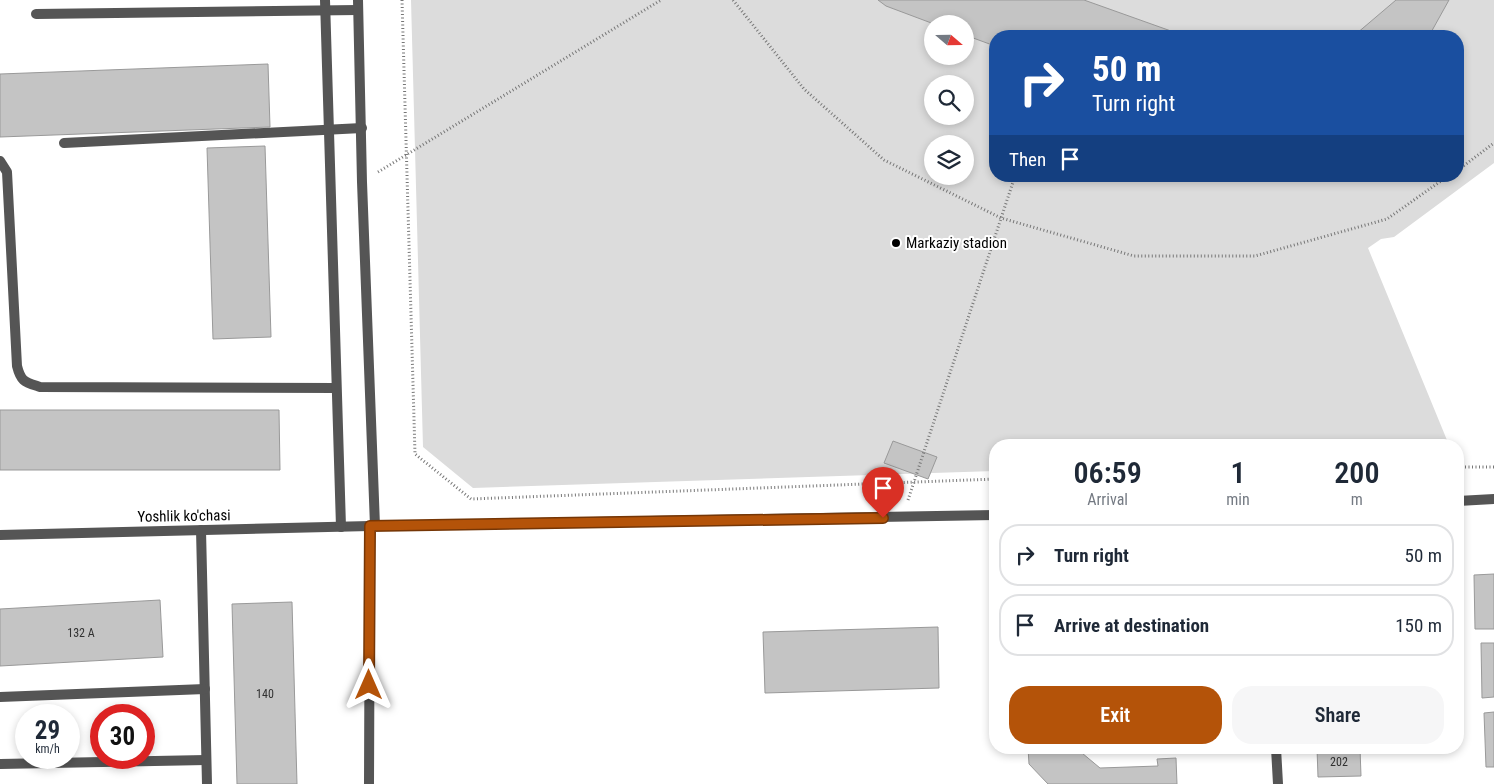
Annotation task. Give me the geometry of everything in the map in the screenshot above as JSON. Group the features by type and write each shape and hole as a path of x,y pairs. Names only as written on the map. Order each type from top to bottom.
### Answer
{"street":[{"path":"325,5 341,527"},
{"path":"36,14 358,5 372,526 369,784"},
{"path":"64,143 362,128"},
{"path":"0,161 7,172 17,366 20,377 27,383 40,386 336,388"},
{"path":"1464,501 1494,499"},
{"name":"Yoshlik ko'chasi","path":"0,535 372,526 989,515"},
{"path":"201,530 207,784"},
{"path":"0,697 205,689"},
{"path":"1276,754 1278,784"},
{"path":"0,764 206,760"}],"path":[{"path":"402,0 415,454 471,499 989,479"},
{"path":"362,182 661,0"},
{"path":"733,0 804,89 884,160 1000,218 1134,256 1255,256 1387,219 1439,182"},
{"path":"1464,166 1494,143"},
{"path":"902,517 1013,182"},
{"path":"1464,467 1494,467"}],"shaded area":[{"name":"Markaziy stadion","path":"411,0 1494,0 1494,163 1394,237 1381,239 1368,248 1447,439 989,439 989,471 473,488 423,447"}],"building":[{"path":"878,0 1084,0 1168,30 989,30 989,44 974,38 974,15 924,15 924,20 886,6"},
{"path":"1396,0 1449,0 1432,30 1361,30"},
{"path":"268,64 270,127 0,137 0,74"},
{"path":"265,146 271,337 213,339 207,148"},
{"path":"0,410 279,410 280,470 0,470"},
{"path":"893,441 937,457 928,479 884,463"},
{"path":"1494,574 1494,629 1475,629 1474,575"},
{"path":"160,600 163,657 0,666 0,609"},
{"path":"292,602 297,784 237,784 232,604"},
{"path":"938,627 939,688 765,693 763,632"},
{"path":"1481,643 1494,643 1494,697 1482,698"},
{"path":"1494,712 1494,767 1486,767 1484,713"},
{"path":"1028,754 1083,754 1100,768 1158,766 1157,759 1176,758 1177,784 1048,784 1029,764"},
{"path":"1317,754 1360,754 1361,776 1318,777"}],"place":[{"name":"Markaziy stadion","path":"896,243"}],"route":[{"path":"369,685 370,526 883,518"}]}
